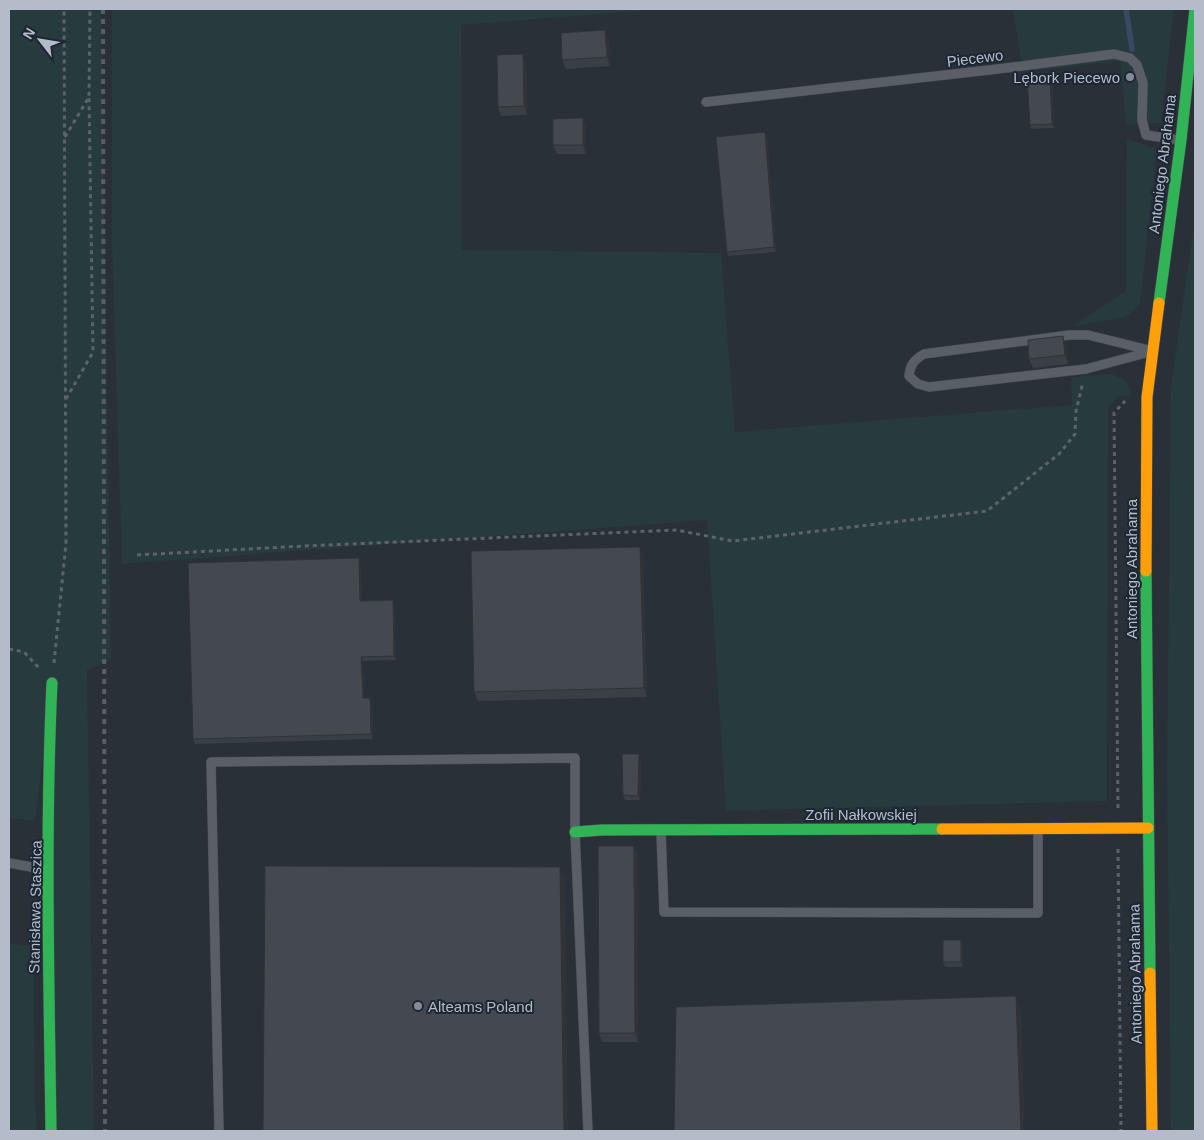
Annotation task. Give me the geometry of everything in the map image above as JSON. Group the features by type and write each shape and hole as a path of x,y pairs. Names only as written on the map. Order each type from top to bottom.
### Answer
{"main road":[{"name":"Antoniego Abrahama","path":"1152,1131 1145,518 1147,397 1195,9"},
{"name":"Stanisława Staszica","path":"51,1131 48,950 52,683"},
{"name":"Zofii Nałkowskiej","path":"575,832 602,830 1148,828"}],"lane":[{"name":"Piecewo","path":"706,102 1114,54 1130,58 1137,65 1143,83 1142,120 1146,135 1180,140"},
{"path":"1070,335 1088,335 1153,351 1086,369 929,387 918,384 909,376 910,368 915,360 924,354 1070,335"},
{"path":"220,1131 211,762 575,758 575,832 588,1131"},
{"path":"661,830 664,912 1038,913 1038,828"},
{"path":"9,863 50,870"}],"path":[{"path":"52,683 66,542 64,9"},
{"path":"65,400 93,352 90,9"},
{"path":"64,138 90,97"},
{"path":"137,555 676,530 733,541 987,511 1059,454 1075,434 1076,411 1086,369"},
{"path":"1121,1131 1114,413 1126,400 1147,397"},
{"path":"9,649 24,652 52,683"}],"green space":[{"path":"9,9 101,9 111,660 87,670 94,1131 51,1131 51,690 35,821 9,818"},
{"path":"112,9 662,9 461,25 462,250 721,253 735,432 1072,405 1071,377 1112,374 1126,381 1132,395 1118,396 1108,409 1107,801 726,811 707,520 122,564 112,247"},
{"path":"1013,9 1174,9 1161,123 1126,125 1120,61 1023,72"},
{"path":"1127,139 1157,149 1140,304 1126,317 1071,327 1126,291"},
{"path":"1195,219 1195,1131 1171,1131 1167,773 1171,386"},
{"path":"9,943 33,947 37,1131 9,1131"}],"building":[{"path":"605,30 607,57 562,60 561,33"},
{"path":"523,54 524,106 498,107 497,55"},
{"path":"1050,77 1052,124 1030,125 1027,78"},
{"path":"583,118 583,145 553,145 553,119"},
{"path":"765,132 774,247 727,252 716,137"},
{"path":"1063,336 1065,355 1029,359 1028,340"},
{"path":"640,547 644,688 474,692 471,551"},
{"path":"359,558 360,601 393,600 394,656 361,657 363,698 370,698 371,734 193,739 188,563"},
{"path":"622,754 639,754 638,796 623,795"},
{"path":"598,846 634,846 635,1033 599,1033"},
{"name":"Alteams Poland","path":"265,866 560,867 564,1131 263,1131"},
{"path":"943,940 961,940 961,962 943,962"},
{"path":"1016,996 1021,1131 674,1131 676,1007"}],"waterway":[{"path":"1126,9 1132,49"}],"railway":[{"path":"103,9 105,1131"}],"traffic: fast":[{"path":"1159,303 1181,140 1195,9"},
{"path":"1146,571 1150,973"},
{"path":"51,1131 48,851 52,683"},
{"path":"575,832 602,830 942,829"}],"traffic: slow":[{"path":"1146,571 1147,397 1159,303"},
{"path":"942,829 1148,828"},
{"path":"1150,973 1152,1131"}],"place":[{"name":"Lębork Piecewo","path":"1130,77"},
{"name":"Alteams Poland","path":"418,1006"}]}
